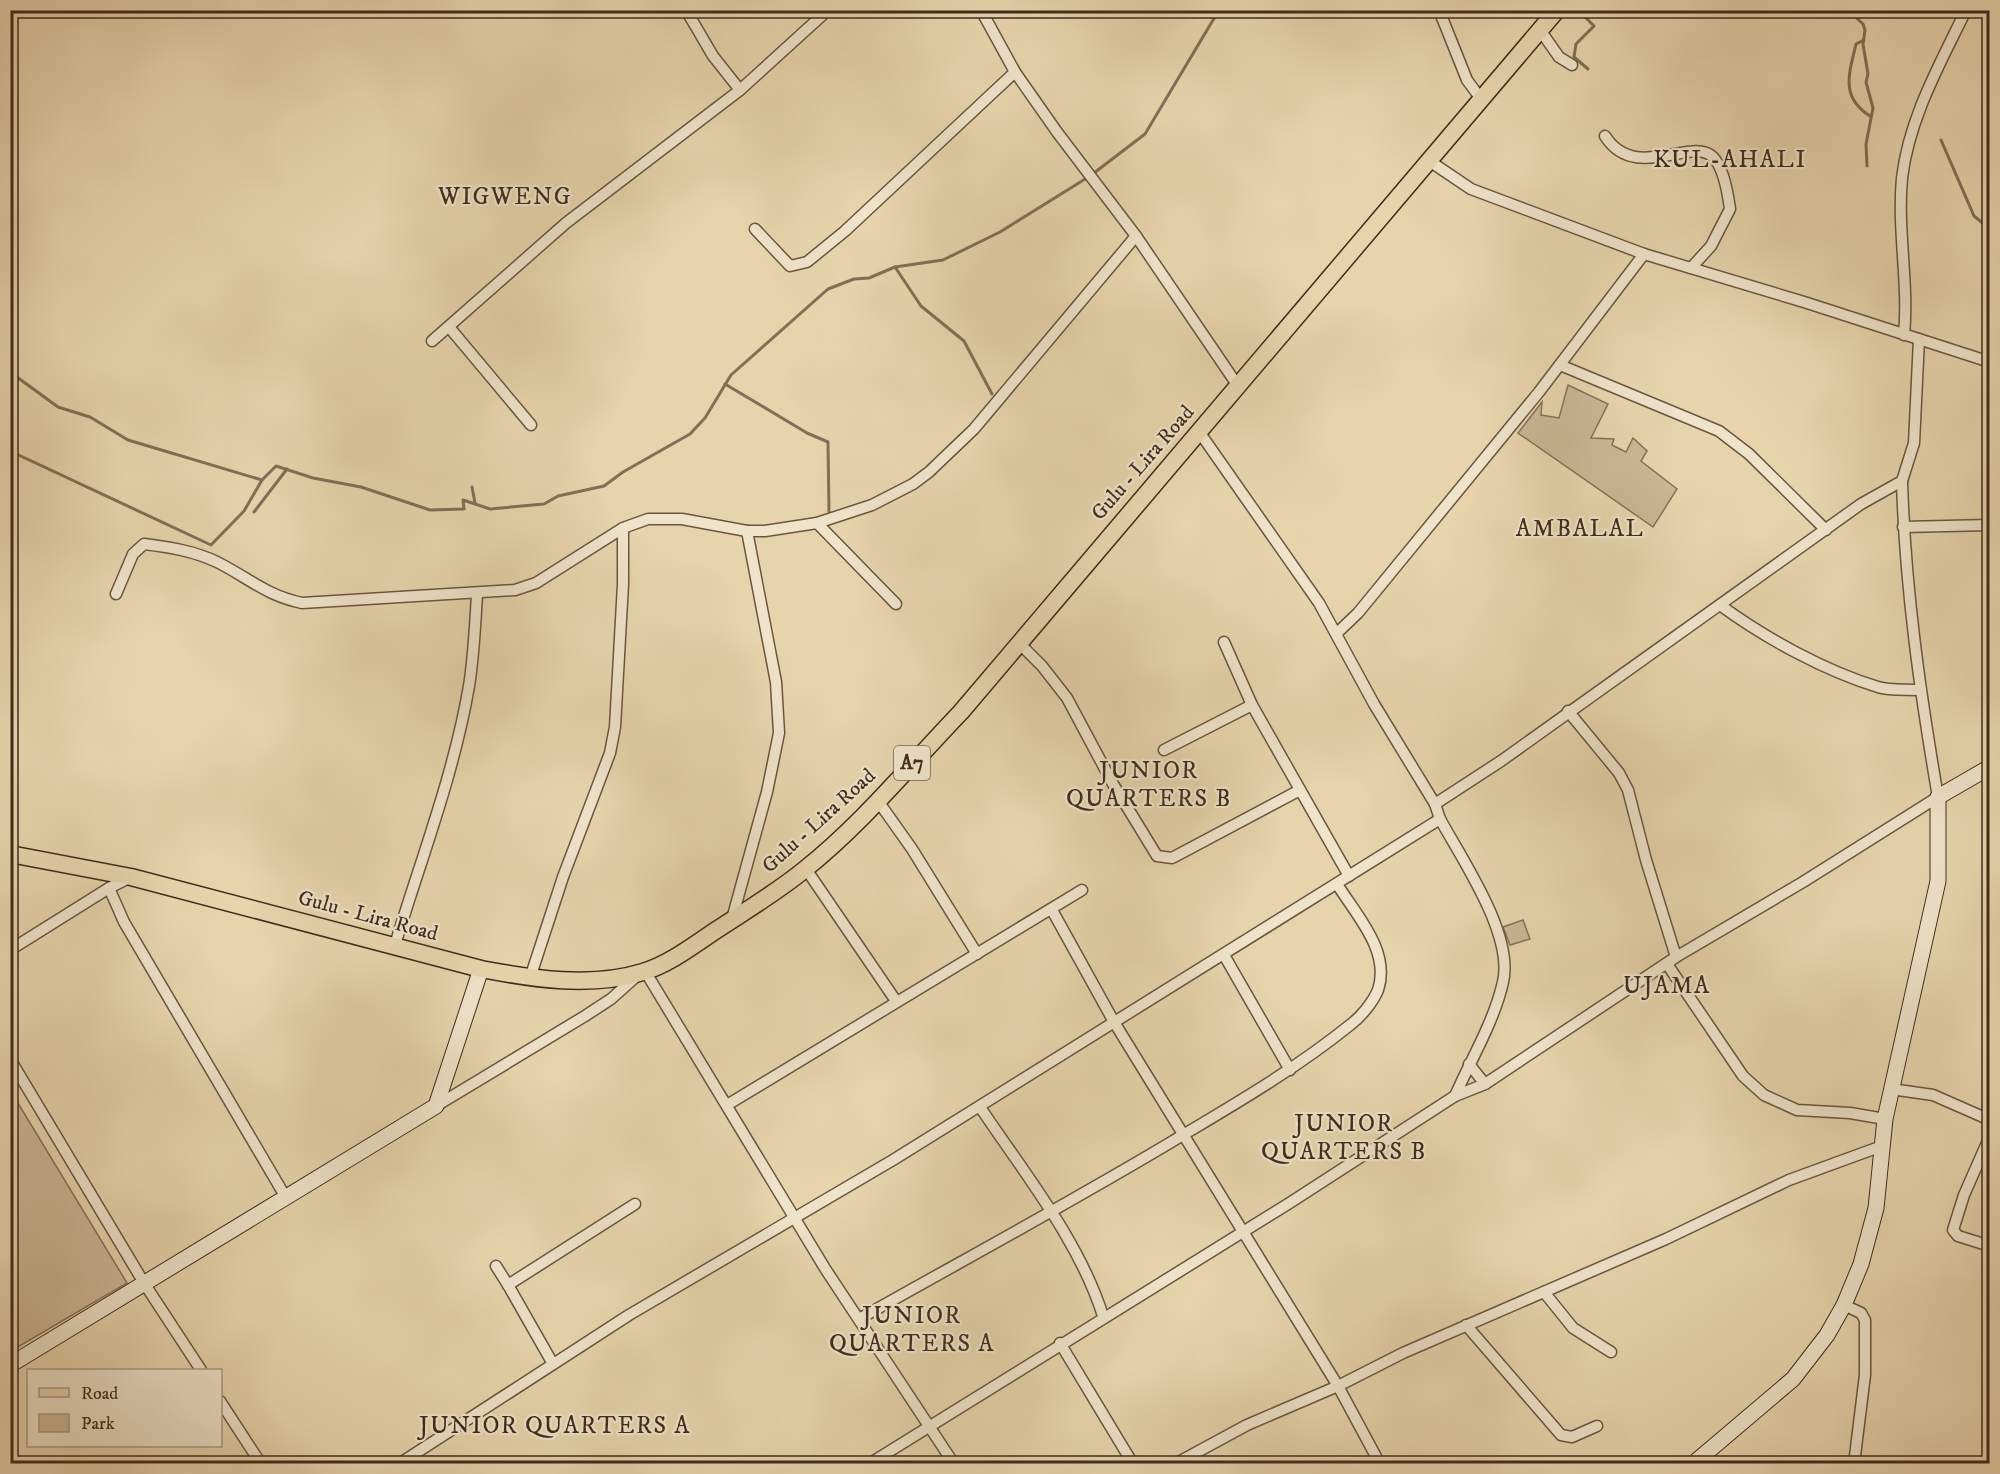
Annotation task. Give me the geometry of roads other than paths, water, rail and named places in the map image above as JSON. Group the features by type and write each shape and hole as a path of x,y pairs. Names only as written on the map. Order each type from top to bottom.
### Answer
{"main road":[{"name":"Gulu - Lira Road","path":"10,854 131,877 481,969 530,978 584,981 643,972 683,951 806,869 878,801 961,712 1018,642 1200,433 1428,160 1557,10"}],"street":[{"path":"686,10 713,56 740,90"},
{"path":"432,341 566,223 740,90 828,10"},
{"path":"981,10 1015,72 1057,132 1136,236 1238,386"},
{"path":"1439,10 1467,80 1481,99"},
{"path":"1904,335 1907,293 1902,181 1905,161 1923,99 1966,10"},
{"path":"1540,30 1569,64"},
{"path":"754,229 790,266 798,266 807,262 845,231 1015,72"},
{"path":"1605,136 1621,152 1641,158 1650,159 1703,152 1713,157 1720,167 1730,209 1711,246 1691,268"},
{"path":"1428,160 1471,189 1644,254 1989,362"},
{"path":"116,594 133,554 144,544 187,552 215,561 255,587 283,599 302,603 477,595 515,590 536,583 622,528 648,519 663,518 747,531 817,523 894,495 929,472 1004,394 1136,236"},
{"path":"1337,633 1441,513 1560,365 1644,254"},
{"path":"449,327 531,425"},
{"path":"1693,1464 1793,1379 1827,1335 1844,1305 1861,1264 1874,1218 1885,1119 1938,881 1938,797 1920,690 1904,527 1902,481 1914,443 1919,339"},
{"path":"1560,365 1719,431 1749,454 1826,530"},
{"path":"1200,433 1296,567 1337,633 1374,704 1435,804 1440,819 1494,921 1504,946 1506,963 1497,1004 1455,1096"},
{"path":"1435,804 1501,761 1568,711 1862,504 1902,481"},
{"path":"817,523 896,604"},
{"path":"1904,527 1989,525"},
{"path":"530,978 563,877 610,753 615,727 623,584 622,528"},
{"path":"732,920 767,792 779,734 776,682 747,531"},
{"path":"395,945 441,800 468,688 474,651 477,595"},
{"path":"1720,605 1769,639 1850,676 1881,688 1920,690"},
{"path":"1018,642 1042,666 1067,698 1113,784 1157,856 1172,858 1300,790"},
{"path":"1224,642 1252,705 1349,876"},
{"path":"1164,750 1252,705"},
{"path":"1568,711 1618,773 1628,790 1646,860 1676,957"},
{"path":"869,1464 1103,1316 1243,1232 1455,1096 1485,1084 1676,957 1803,882 1938,797 1988,769"},
{"path":"878,801 912,849 977,954"},
{"path":"399,1464 629,1315 795,1219 980,1107 1440,819"},
{"path":"806,869 896,1001"},
{"path":"10,950 109,888 131,877"},
{"path":"859,1319 1184,1135 1290,1070 1352,1024 1377,992 1382,974 1380,956 1374,944 1337,884"},
{"path":"109,888 124,922 285,1196"},
{"path":"727,1105 1082,890"},
{"path":"1052,910 1114,1022 1338,1386 1380,1464"},
{"path":"1224,955 1290,1070"},
{"path":"1667,964 1743,1076 1764,1095 1797,1110 1857,1114 1885,1119"},
{"path":"436,1106 481,969"},
{"path":"10,1365 585,1016 619,993 643,972 727,1105 795,1219 954,1464"},
{"path":"10,1059 144,1283 200,1369"},
{"path":"1469,1064 1485,1084"},
{"path":"1891,1089 1932,1095 1989,1120"},
{"path":"980,1107 1051,1212 1083,1267 1103,1316"},
{"path":"1989,1136 1964,1195 1953,1230 1958,1236 1989,1246"},
{"path":"1174,1464 1247,1425 1338,1386 1466,1324 1666,1239 1789,1180 1882,1146"},
{"path":"508,1285 635,1204"},
{"path":"496,1266 553,1364"},
{"path":"1544,1292 1573,1328 1611,1352"},
{"path":"1844,1305 1861,1313 1865,1320 1865,1375 1854,1464"},
{"path":"1466,1324 1560,1435 1572,1437 1597,1426"},
{"path":"1060,1343 1133,1464"},
{"path":"222,1404 261,1464"}],"waterway":[{"path":"10,372 58,407 90,417 128,440 262,480 276,466 313,478 361,487 430,510 464,509 463,500 490,509 544,504 558,496 604,486 623,472 690,434 705,418 731,375 828,289 854,279 869,278 895,267 943,260 1000,232 1090,176 1145,134 1219,10"},
{"path":"1578,10 1594,26 1576,44 1574,57 1588,69"},
{"path":"1848,10 1863,24 1865,30 1863,44 1868,74 1866,82 1873,108 1866,144 1867,166"},
{"path":"1864,40 1856,44 1849,84 1854,101 1870,116"},
{"path":"1941,140 1974,216 1984,224 1990,236"},
{"path":"895,267 921,306 964,341 992,394"},
{"path":"725,384 807,433 828,442 829,512"},
{"path":"10,451 211,545 244,511 262,480"},
{"path":"254,512 287,469"},
{"path":"472,487 475,503"}],"district":[{"name":"KUL-AHALI","path":"1730,160"},
{"name":"WIGWENG","path":"505,197"},
{"name":"AMBALAL","path":"1580,529"},
{"name":"JUNIOR QUARTERS B","path":"1149,785"},
{"name":"UJAMA","path":"1667,986"},
{"name":"JUNIOR QUARTERS B","path":"1344,1138"},
{"name":"JUNIOR QUARTERS A","path":"912,1330"},
{"name":"JUNIOR QUARTERS A","path":"555,1426"}]}
